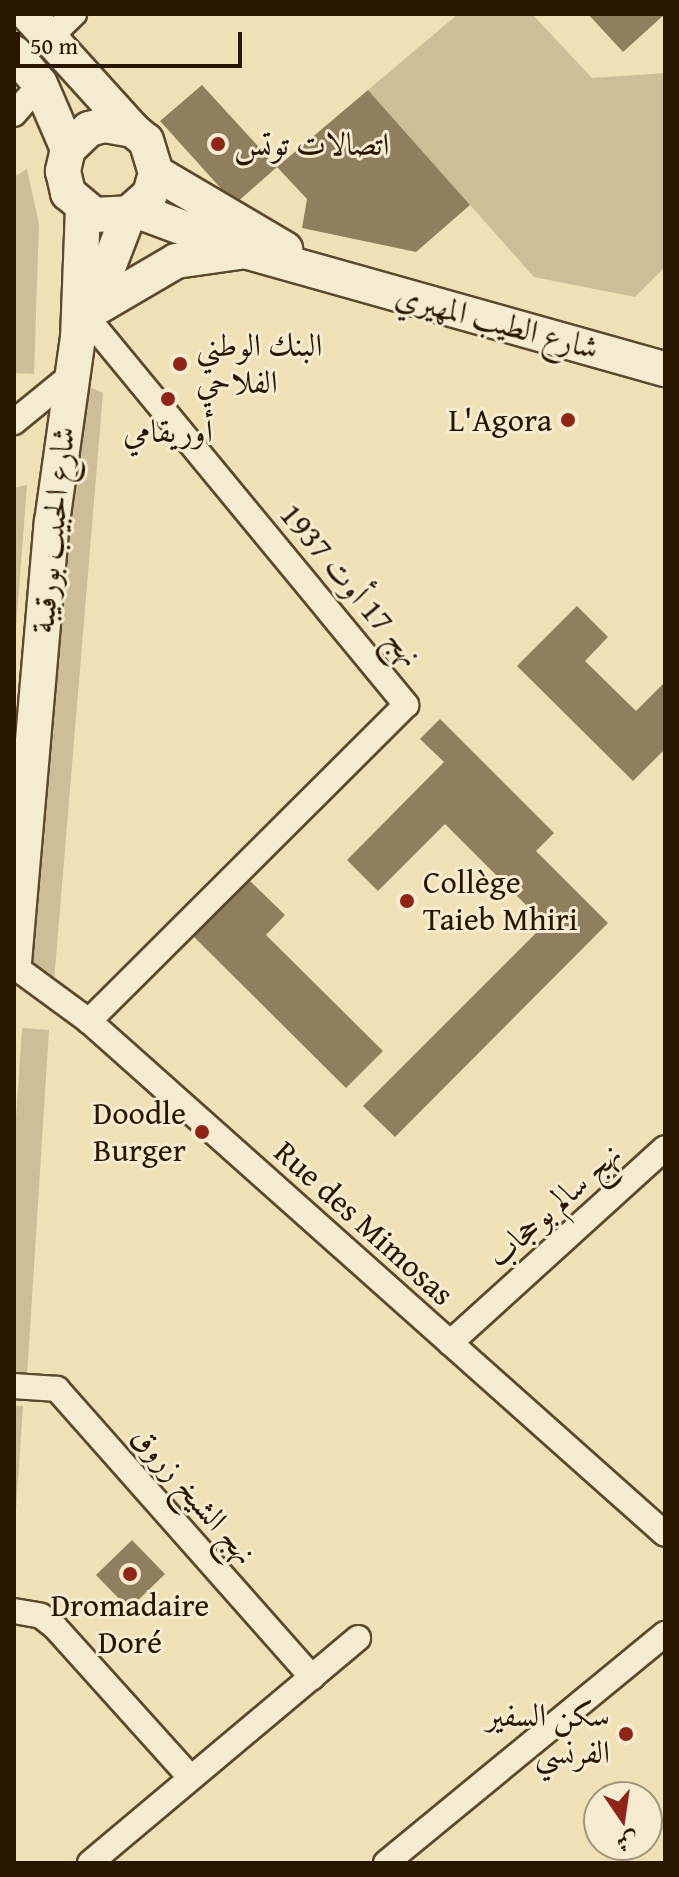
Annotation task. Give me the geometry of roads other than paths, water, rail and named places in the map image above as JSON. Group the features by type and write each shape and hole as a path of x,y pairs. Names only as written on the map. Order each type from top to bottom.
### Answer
{"main road":[{"path":"38,26 146,141 156,173 150,194 132,212 85,321"},
{"path":"14,53 40,84 68,149"},
{"path":"132,212 106,217 83,209 68,193 63,171 68,149 77,137 104,125 133,130"},
{"name":"شارع الطيب المهيري","path":"156,173 330,275"},
{"path":"83,209 85,321"},
{"name":"شارع الطيب المهيري","path":"132,212 248,252 665,369"},
{"path":"85,321 176,261 248,252"},
{"name":"شارع الحبيب بورقيبة","path":"14,964 69,377 85,321"}],"street":[{"path":"38,26 74,14"},
{"path":"14,114 40,84"},
{"name":"نهج 17 أوت 1937","path":"85,321 406,705 89,1021"},
{"path":"14,422 69,377"},
{"name":"Rue des Mimosas","path":"14,964 89,1021 665,1534"},
{"name":"نهج سالم بوحجاب","path":"450,1343 665,1148"},
{"name":"نهج الشيخ زروق","path":"14,1386 57,1389 312,1677"},
{"path":"14,1611 41,1616 55,1627 191,1778"},
{"path":"386,1863 665,1634"},
{"path":"90,1863 358,1638"}],"place":[{"name":"اتصالات توتس","path":"218,144"},
{"name":"البنك الوطني الفلاحي","path":"180,364"},
{"name":"أوريقامي","path":"168,399"},
{"name":"L'Agora","path":"568,420"},
{"name":"Collège Taieb Mhiri","path":"407,901"},
{"name":"Doodle Burger","path":"202,1132"},
{"name":"Dromadaire Doré","path":"130,1574"},
{"name":"سكن السفير الفرنسي","path":"626,1734"}]}
